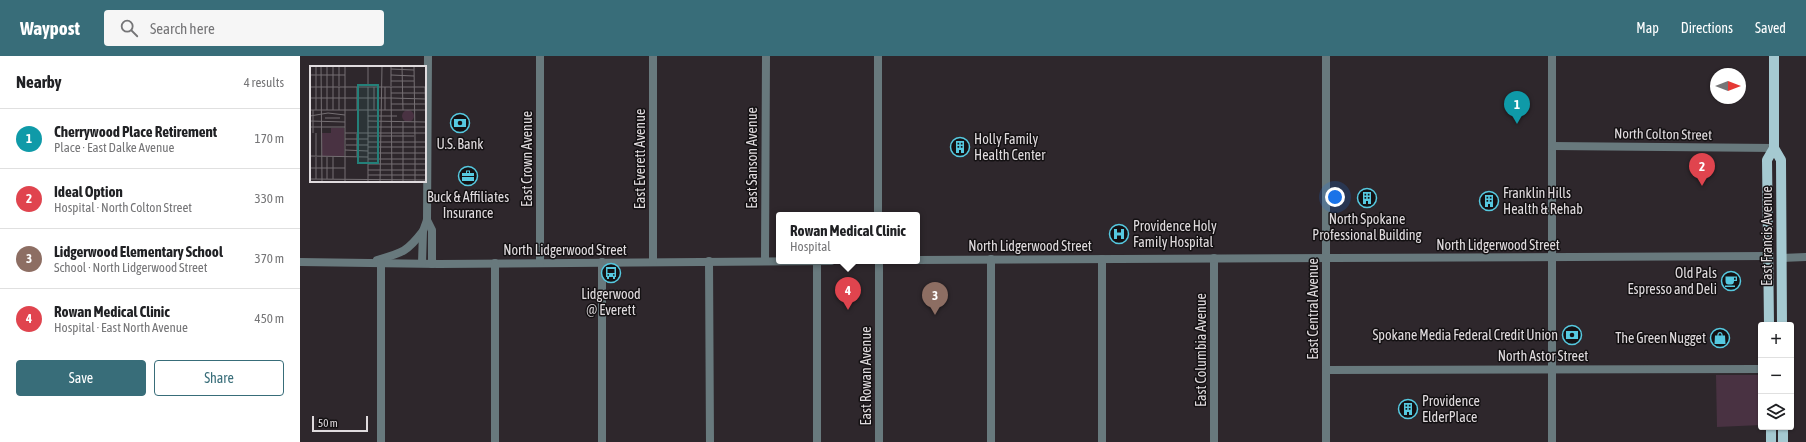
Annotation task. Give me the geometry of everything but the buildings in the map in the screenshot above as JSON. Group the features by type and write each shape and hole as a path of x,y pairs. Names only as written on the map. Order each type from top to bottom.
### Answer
{"main road":[{"name":"East Francis Avenue","path":"1769,322 1767,160 1774,148 1774,56"},
{"name":"East Francis Avenue","path":"1774,148 1781,160 1782,322"},
{"path":"1767,223 1772,245 1776,253 1781,258"},
{"path":"1767,256 1774,265 1782,298"},
{"path":"1771,430 1771,442"},
{"path":"1783,430 1783,442"}],"street":[{"path":"422,263 423,231 427,220 428,56"},
{"name":"East Crown Avenue","path":"540,56 540,263"},
{"name":"East Everett Avenue","path":"653,56 653,262"},
{"name":"East Sanson Avenue","path":"765,261 766,56"},
{"path":"878,56 878,212"},
{"name":"East Central Avenue","path":"1326,56 1326,442"},
{"path":"1552,56 1552,442"},
{"name":"North Colton Street","path":"1552,146 1774,148"},
{"path":"427,220 432,230 432,264"},
{"path":"369,262 399,254 408,249 423,231"},
{"name":"North Lidgerwood Street","path":"920,260 1767,256"},
{"name":"East Columbia Avenue","path":"1214,258 1214,442"},
{"path":"1781,258 1806,258"},
{"path":"991,259 991,442"},
{"path":"1102,259 1102,442"},
{"path":"709,261 710,442"},
{"name":"North Lidgerwood Street","path":"300,262 432,264 776,261"},
{"path":"602,262 602,442"},
{"path":"381,263 381,442"},
{"path":"495,263 495,442"},
{"path":"817,264 817,442"},
{"name":"East Rowan Avenue","path":"879,264 879,442"},
{"name":"North Astor Street","path":"1326,370 1758,369"}],"shaded area":[{"path":"1716,375 1758,375 1758,425 1717,427"}],"place":[{"name":"U.S. Bank","path":"460,123"},
{"name":"Cherrywood Place Retirement","path":"1517,124"},
{"name":"Holly Family Health Center","path":"960,147"},
{"name":"Buck & Affiliates Insurance","path":"468,176"},
{"name":"Ideal Option","path":"1702,186"},
{"name":"North Spokane Professional Building","path":"1367,198"},
{"name":"Franklin Hills Health & Rehab","path":"1489,201"},
{"name":"Providence Holy Family Hospital","path":"1119,234"},
{"name":"Lidgerwood @ Everett","path":"611,273"},
{"name":"Old Pals Espresso and Deli","path":"1731,281"},
{"name":"Rowan Medical Clinic","path":"848,310"},
{"name":"Lidgerwood Elementary School","path":"935,315"},
{"name":"Spokane Media Federal Credit Union","path":"1572,335"},
{"name":"The Green Nugget","path":"1720,338"},
{"name":"Providence ElderPlace","path":"1408,409"}]}
